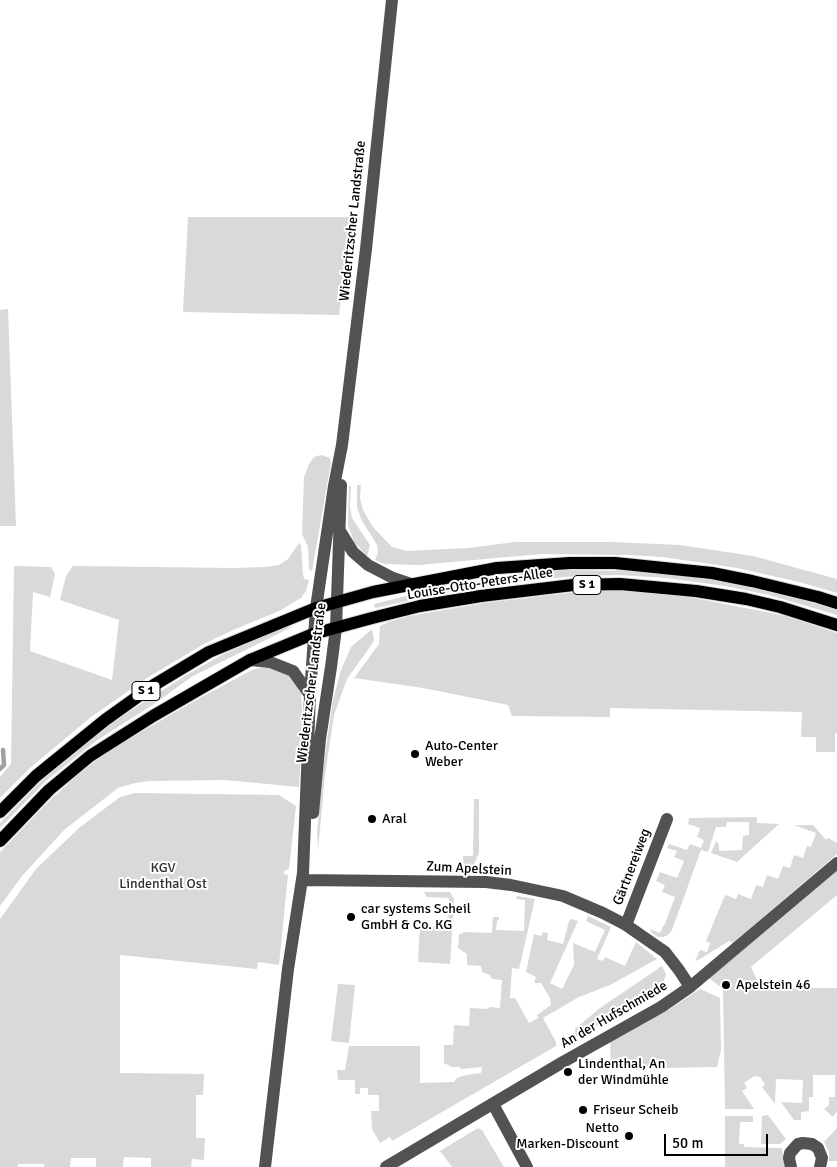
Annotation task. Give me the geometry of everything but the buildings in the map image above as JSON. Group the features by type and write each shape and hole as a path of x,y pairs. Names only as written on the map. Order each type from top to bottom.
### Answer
{"main road":[{"name":"Louise-Otto-Peters-Allee","path":"336,603 373,592 497,568 570,563 615,563 712,573 771,585 837,603"},
{"name":"Louise-Otto-Peters-Allee","path":"336,628 420,606 481,596 573,585 620,584 696,591 746,599 780,607 837,625"},
{"name":"S 1","path":"0,812 36,776 78,740 154,685 209,652 316,608 336,603"},
{"name":"S 1","path":"0,841 49,790 90,756 153,716 250,660 313,634 336,628"}],"street":[{"name":"Wiederitzscher Landstraße","path":"264,1167 288,969 304,864 313,634 334,486 342,445 366,249 392,0"},
{"name":"Wiederitzscher Landstraße","path":"304,864 312,831 320,740 336,628 342,445"},
{"path":"340,531 353,552 368,565 393,578 411,584"},
{"path":"250,660 275,664 293,671 310,694"},
{"name":"Gärtnereiweg","path":"626,925 667,819"},
{"name":"An der Hufschmiede","path":"386,1167 563,1062 661,1007 690,988 837,863"},
{"name":"Zum Apelstein","path":"302,880 486,882 511,885 563,896 626,925 665,952 690,988"},
{"path":"493,1104 527,1167"},
{"path":"791,1167 790,1153 798,1144 803,1143 812,1144 818,1148 822,1158 820,1167"}],"green space":[{"path":"188,217 351,217 339,315 183,312"},
{"path":"8,309 16,526 0,526 0,310"},
{"path":"321,455 330,458 331,463 312,571 309,570 308,547 302,534 304,477 314,457"},
{"path":"357,485 361,485 360,498 363,510 373,527 392,547 407,551 468,548 515,542 611,542 680,545 753,556 837,579 837,593 737,568 663,557 541,554 419,565 384,564 375,560 378,552 377,545 361,519 357,507"},
{"path":"349,486 351,486 350,507 352,518 370,545 367,556 354,542 348,525"},
{"path":"299,543 301,545 304,579 309,580 306,591 301,598 279,611 204,644 150,676 91,717 30,768 0,798 0,777 11,764 14,566 51,567 55,574 50,597 33,592 30,651 112,680 119,620 60,600 66,576 73,566 265,567 279,565 288,559"},
{"path":"565,570 637,571 703,578 787,595 837,610 837,615 769,595 725,586 666,578 620,575 576,576 523,581 465,589 375,608 374,604 515,574"},
{"path":"614,590 689,597 786,616 837,633 837,733 835,733 835,752 816,752 816,737 801,737 802,712 610,708 610,717 512,716 508,705 423,688 354,678 379,644 380,626 388,622 410,616 484,603 577,592"},
{"path":"284,627 292,627 193,676 154,704 96,741 46,781 0,828 0,823 40,782 87,742 122,716 220,656"},
{"path":"372,629 374,640 347,679 334,715 325,775 318,850 317,833 322,775 333,700 341,670 351,647"},
{"path":"269,668 290,676 301,693 303,724 299,787 225,780 149,781 118,788 64,830 22,876 0,906 0,852 44,806 81,772 112,749 196,700 252,670"},
{"name":"KGV Lindenthal Ost","path":"135,793 279,795 296,806 289,869 284,871 284,874 288,875 279,965 258,962 257,969 120,955 120,1073 204,1074 203,1095 196,1095 196,1138 205,1138 204,1160 192,1159 191,1167 151,1167 151,1158 124,1157 123,1167 96,1167 96,1158 71,1158 70,1167 18,1164 18,1167 0,1167 0,919 36,869 79,828 120,797"},
{"path":"474,799 479,799 479,853 473,867 464,873 463,856 473,856"},
{"path":"757,817 757,823 779,824 737,862 711,853 716,841 719,844 719,851 742,850 743,836 749,835 749,822 727,822 726,827 716,827 708,852 701,850 672,930 663,937 658,937 652,933 649,929 660,933 675,897 662,892 665,885 656,881 660,872 677,878 684,861 674,857 677,851 667,848 669,844 687,850 690,844 701,848 704,840 697,837 700,828 688,824 689,818"},
{"path":"794,825 813,825 826,840 828,838 837,843 837,854 733,943 729,941 695,961 700,950 707,952 710,943 706,941 725,895 736,899 738,894 751,899 756,885 763,887 767,875 778,879 783,866 790,868 794,855 803,858 807,846 811,847 816,833"},
{"path":"837,870 837,895 751,967 761,988 837,988 837,1111 833,1117 824,1109 829,1105 829,1097 835,1097 835,1075 813,1075 813,1097 809,1097 809,1111 801,1112 801,1120 794,1120 781,1102 802,1103 803,1080 776,1079 775,1104 762,1087 765,1084 760,1077 754,1076 744,1083 747,1088 742,1091 754,1109 725,1109 723,989 709,978"},
{"path":"424,892 450,892 454,899 450,964 418,962 420,925 448,928 449,898 427,897"},
{"path":"517,896 535,899 519,969 512,968 510,998 515,998 529,1023 538,1018 537,1015 551,1005 550,998 541,983 534,983 536,977 526,972 534,934 541,936 543,932 548,933 547,940 563,944 569,921 571,919 578,921 550,983 562,989 574,965 573,943 595,952 605,930 586,921 588,916 611,927 597,959 603,961 605,957 625,966 636,942 657,959 610,985 579,997 543,1018 556,1042 556,1046 392,1141 390,1137 380,1143 372,1129 371,1111 379,1111 379,1095 368,1095 368,1088 360,1088 360,1094 355,1094 355,1080 338,1080 337,1070 345,1070 349,1046 420,1046 420,1083 454,1082 457,1078 466,1075 481,1073 482,1067 461,1069 460,1067 452,1067 444,1063 444,1045 453,1045 454,1025 469,1026 470,1008 500,1008 502,980 492,979 490,975 482,972 481,966 467,965 467,954 458,948 459,934 463,932 491,933 493,917 499,917 496,930 524,931 525,900 516,899"},
{"path":"662,966 666,974 662,987 576,1038 575,1029 600,1008"},
{"path":"338,984 355,985 349,1043 331,1041"},
{"path":"700,989 720,998 721,1050 717,1067 611,1069 610,1041 671,1008"},
{"path":"768,1115 786,1139 780,1144 761,1144 762,1116"},
{"path":"725,1116 753,1116 753,1122 740,1122 739,1144 744,1144 744,1147 782,1148 785,1167 725,1167"},
{"path":"478,1128 482,1130 504,1167 452,1167 440,1151"},
{"path":"837,1128 837,1161 829,1161 829,1152 824,1142"}],"waterway":[{"path":"0,769 4,765 3,750"}],"place":[{"name":"Auto-Center Weber","path":"415,754"},
{"name":"Aral","path":"372,819"},
{"name":"car systems Scheil GmbH & Co. KG","path":"351,917"},
{"name":"Apelstein 46","path":"726,985"},
{"name":"Lindenthal, An der Windmühle","path":"568,1072"},
{"name":"Friseur Scheib","path":"583,1110"},
{"name":"Netto Marken-Discount","path":"629,1136"}]}
